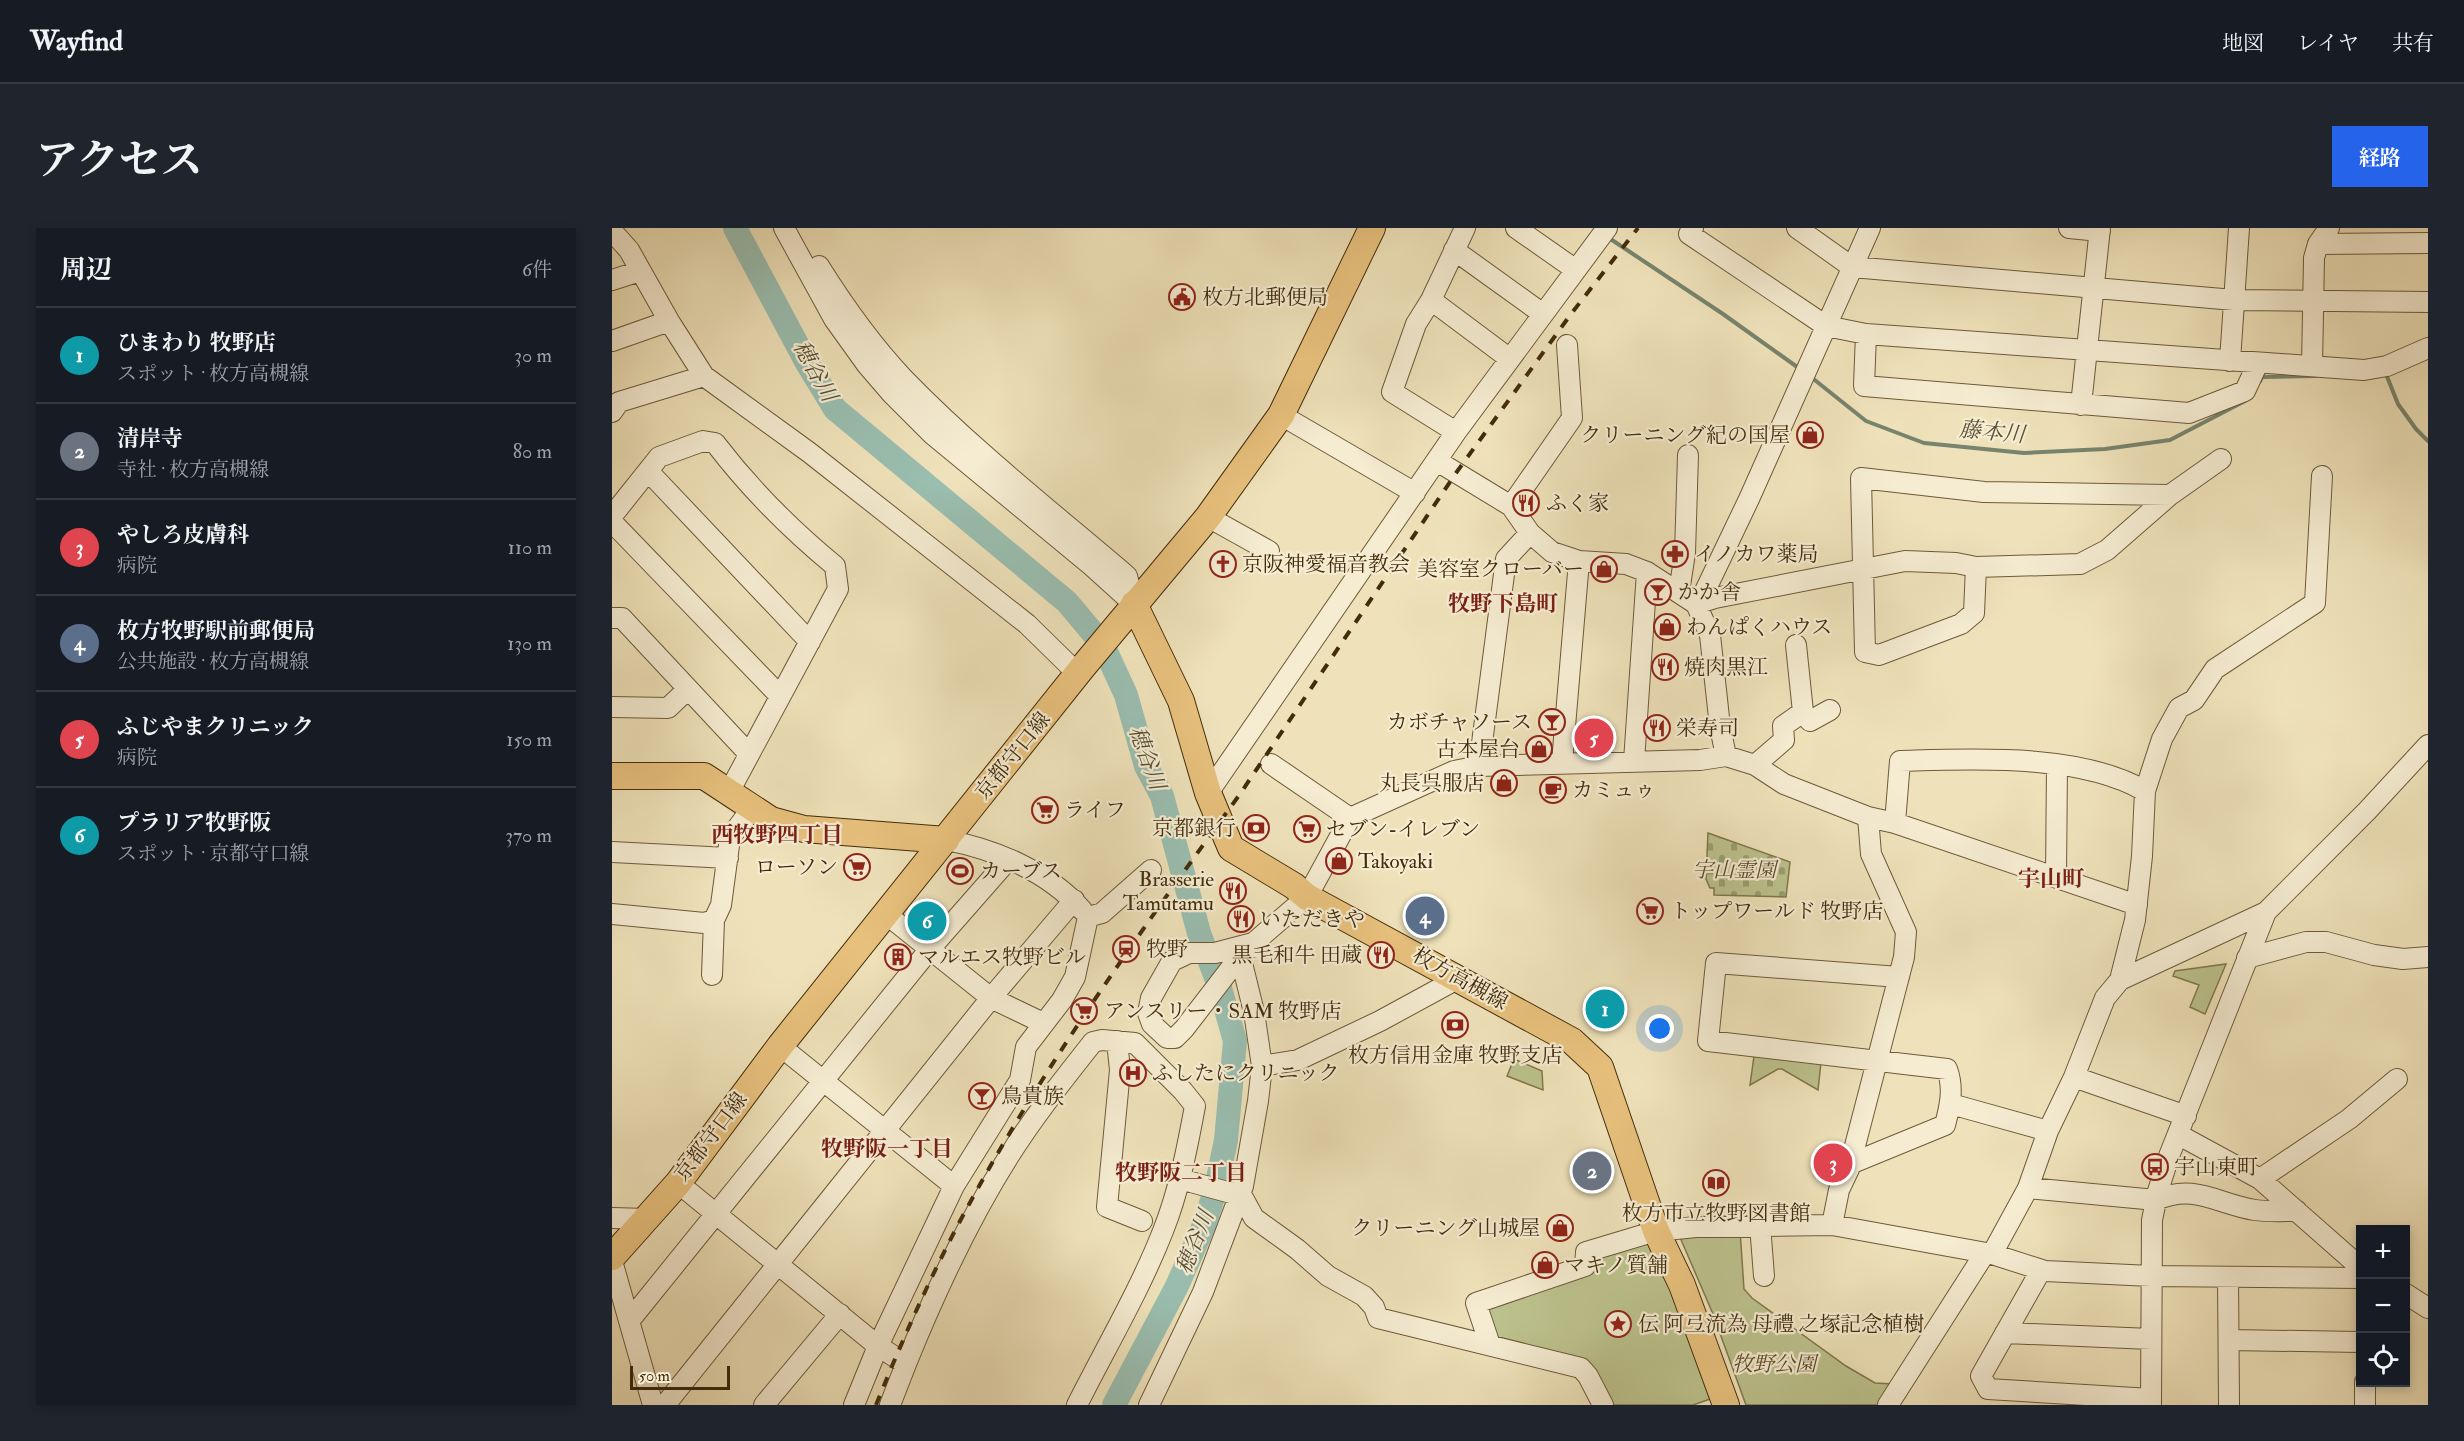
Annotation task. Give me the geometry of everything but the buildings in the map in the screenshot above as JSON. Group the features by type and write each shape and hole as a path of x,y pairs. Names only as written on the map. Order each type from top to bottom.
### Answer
{"main road":[{"name":"京都守口線","path":"612,1259 678,1183 780,1046 1116,626 1208,517 1281,415 1372,228"},
{"name":"枚方高槻線","path":"1134,604 1181,701 1208,792 1231,848 1294,886 1307,897 1572,1041 1600,1067 1656,1231 1682,1285 1726,1405"},
{"path":"612,776 704,776 771,820 804,830 946,840"}],"street":[{"path":"1456,432 1392,392 1416,324 1431,300 1465,228"},
{"path":"1516,228 1576,270"},
{"path":"1693,228 1689,234 1826,326 1866,334 2086,348 2364,370 2387,366 2428,348"},
{"path":"1797,228 1852,267 2234,300 2428,302"},
{"path":"1696,604 1705,591 1749,499 1870,228"},
{"path":"2069,228 2100,229 2081,405"},
{"path":"2230,361 2239,228"},
{"path":"785,230 834,319 867,365 892,394 932,434 1092,566 1134,604"},
{"path":"612,231 629,250 669,321 704,376 810,453 1018,617 1080,671"},
{"path":"1208,792 1456,432 1604,232"},
{"path":"2312,366 2314,258 2324,236 2428,243"},
{"path":"1454,250 1543,314"},
{"path":"612,280 640,271"},
{"path":"1431,300 1510,359"},
{"path":"612,341 669,321"},
{"path":"1866,334 1864,386 2189,413 2245,391 2258,363"},
{"path":"1511,506 1572,418 1566,345"},
{"path":"612,412 619,402 704,376"},
{"path":"1281,415 1415,493"},
{"path":"612,516 659,457 704,441 715,443 772,511 835,566 838,590 729,792"},
{"path":"1679,592 1685,553 1688,455"},
{"path":"1696,604 1862,568 1905,561 1956,563 1976,567 2080,564 2107,550 2170,495 2221,459"},
{"path":"1437,461 1511,506 1530,533 1552,552 1579,561 1626,564 1647,572 1696,604 1710,635 1720,727 1726,756"},
{"path":"648,471 810,642"},
{"path":"2120,980 2137,905 2145,791 2162,739 2179,708 2194,700 2216,669 2315,603 2322,476"},
{"path":"1976,567 1974,613 1961,624 1879,655 1865,652 1862,478 1984,492 2170,495"},
{"path":"1208,517 1269,551"},
{"path":"612,522 780,696"},
{"path":"1479,766 1506,559 1530,533"},
{"path":"1562,762 1579,561"},
{"path":"1333,591 1339,590 1352,574 1360,572"},
{"path":"1634,761 1647,572"},
{"path":"612,618 622,618 749,754"},
{"path":"1795,645 1803,712 1810,722 1830,710"},
{"path":"612,707 668,708 688,689"},
{"path":"1755,765 1784,740 1783,726 1803,712"},
{"path":"1888,1405 2028,1188 2048,1131 2074,1077 2105,998 2120,980 2266,912 2428,745"},
{"path":"1244,948 1215,953 1189,953 1172,961 1151,998 1148,1013 1152,1024 1167,1038 1175,1038 1244,948 1307,897 1350,818 1454,771 1479,766 1562,762 1700,760 1726,756 1755,765 1785,784 1868,817 1895,823 2137,905"},
{"path":"1895,823 1900,761 1969,759 2057,765 2088,770 2130,782 2145,791"},
{"path":"1271,764 1350,818"},
{"path":"2056,878 2057,765"},
{"path":"712,975 714,920 721,905 730,838 753,808"},
{"path":"1832,1224 1839,1190 1850,1164 1905,957 1906,933 1872,854 1868,817"},
{"path":"946,840 968,844 1035,870 1074,900 1088,917"},
{"path":"612,852 728,858"},
{"path":"630,1320 929,950 1008,860"},
{"path":"1088,917 1102,913 1151,870"},
{"path":"665,1405 991,998 1074,900"},
{"path":"2041,1270 1981,1376 1988,1389 2058,1400 2151,1402 2152,1220 2156,1200 2169,1156 2266,912"},
{"path":"612,914 704,923 714,920"},
{"path":"886,914 991,998 1043,1023"},
{"path":"854,1405 878,1346 954,1186 1020,1080 1026,1047 1062,1000 1075,977 1088,917"},
{"path":"2247,958 2306,942 2326,942 2374,955 2403,959 2428,957"},
{"path":"1149,1405 1203,1292 1236,1193 1243,1186 1262,1066 1244,948"},
{"path":"1850,1164 1945,1125 1951,1104 1951,1079 1947,1069 1708,1041 1716,963 1899,978"},
{"path":"1262,1066 1298,1060 1380,1021 1459,978"},
{"path":"890,1405 938,1285 1009,1156 1047,1101 1093,1042 1102,1040 1135,1042 1195,1106 1183,1180 1138,1289 1077,1405"},
{"path":"1117,1041 1120,1070 1107,1207 1142,1221"},
{"path":"780,1046 954,1186"},
{"path":"2074,1077 2186,1116"},
{"path":"2260,1179 2349,1119 2397,1079"},
{"path":"1951,1104 2048,1131"},
{"path":"2179,1135 2260,1179 2356,1263"},
{"path":"1183,1180 1236,1193 1245,1200 1254,1218 1271,1232 1282,1237 1328,1276 1364,1296 1374,1307 1378,1318 1581,1368 1588,1376 1603,1405"},
{"path":"678,1183 878,1346 906,1364"},
{"path":"2028,1188 2156,1200 2171,1194 2190,1193 2253,1210 2297,1211"},
{"path":"612,1218 647,1220"},
{"path":"1490,1345 1476,1303 1585,1266 1586,1252 1656,1231 1832,1224 1988,1253 2041,1270 2151,1276 2356,1278"},
{"path":"1760,1226 1764,1276"},
{"path":"612,1259 653,1405"},
{"path":"2228,1276 2229,1405"},
{"path":"2410,1297 2428,1308"},
{"path":"764,1405 840,1314"},
{"path":"2006,1333 2151,1339"},
{"path":"2229,1340 2356,1342"},
{"path":"2364,1387 2365,1405"}],"green space":[{"name":"宇山霊園","path":"1708,833 1790,862 1786,897 1714,895 1714,888 1710,888 1706,879"},
{"path":"2226,964 2205,1014 2190,1007 2199,985 2173,976 2175,971"},
{"path":"1754,1056 1821,1062 1818,1090 1782,1069 1750,1085"},
{"path":"1514,1059 1542,1071 1543,1090 1507,1076"},
{"name":"牧野公園","path":"1740,1230 1744,1289 1752,1298 1846,1366 1875,1383 1893,1384 1880,1405 1746,1405 1713,1314 1679,1235"},
{"name":"牧野公園","path":"1651,1238 1713,1398 1693,1405 1610,1405 1589,1367 1492,1337 1487,1303 1592,1258"}],"waterway":[{"name":"穂谷川","path":"735,228 807,363 835,409 1067,602 1103,645 1126,695 1146,766 1162,796 1199,933 1220,988 1235,1041 1226,1140 1216,1188 1204,1225 1177,1286 1114,1405"},
{"path":"1609,238 1723,314 1800,369"},
{"path":"2386,374 2398,404 2428,441"},
{"path":"2260,381 2262,377 2316,376"},
{"name":"藤本川","path":"1811,377 1866,421 1924,443 2024,453 2105,449 2170,440 2245,401"}],"railway":[{"path":"876,1405 915,1313 959,1223 1057,1057 1128,951 1240,794 1456,473 1571,314 1638,228"}],"place":[{"name":"枚方北郵便局","path":"1182,297"},
{"name":"クリーニング紀の国屋","path":"1810,435"},
{"name":"ふく家","path":"1526,503"},
{"name":"イノカワ薬局","path":"1675,554"},
{"name":"京阪神愛福音教会","path":"1223,564"},
{"name":"美容室クローバー","path":"1604,569"},
{"name":"かか舎","path":"1658,592"},
{"name":"わんぱくハウス","path":"1667,627"},
{"name":"焼肉黒江","path":"1665,667"},
{"name":"カボチャソース","path":"1552,722"},
{"name":"栄寿司","path":"1657,728"},
{"name":"ふじやまクリニック","path":"1594,738"},
{"name":"古本屋台","path":"1539,749"},
{"name":"丸長呉服店","path":"1504,783"},
{"name":"カミュゥ","path":"1553,790"},
{"name":"ライフ","path":"1045,810"},
{"name":"京都銀行","path":"1256,828"},
{"name":"セブン-イレブン","path":"1307,829"},
{"name":"Takoyaki","path":"1339,861"},
{"name":"ローソン","path":"857,867"},
{"name":"カーブス","path":"960,871"},
{"name":"Brasserie Tamutamu","path":"1233,891"},
{"name":"トップワールド 牧野店","path":"1650,911"},
{"name":"枚方牧野駅前郵便局","path":"1425,916"},
{"name":"いただきや","path":"1241,919"},
{"name":"プラリア牧野阪","path":"927,921"},
{"name":"牧野","path":"1126,949"},
{"name":"黒毛和牛 田蔵","path":"1381,955"},
{"name":"マルエス牧野ビル","path":"898,957"},
{"name":"ひまわり 牧野店","path":"1605,1009"},
{"name":"アンスリー・SAM 牧野店","path":"1084,1011"},
{"name":"枚方信用金庫 牧野支店","path":"1455,1025"},
{"name":"ふしたにクリニック","path":"1133,1073"},
{"name":"鳥貴族","path":"982,1096"},
{"name":"やしろ皮膚科","path":"1833,1163"},
{"name":"宇山東町","path":"2155,1167"},
{"name":"清岸寺","path":"1592,1171"},
{"name":"枚方市立牧野図書館","path":"1716,1183"},
{"name":"クリーニング山城屋","path":"1560,1228"},
{"name":"マキノ質舗","path":"1545,1265"},
{"name":"伝 阿弖流為 母禮 之塚記念植樹","path":"1618,1324"}],"district":[{"name":"牧野下島町","path":"1503,604"},
{"name":"西牧野四丁目","path":"777,835"},
{"name":"宇山町","path":"2051,879"},
{"name":"牧野阪一丁目","path":"887,1149"},
{"name":"牧野阪二丁目","path":"1181,1173"}]}
